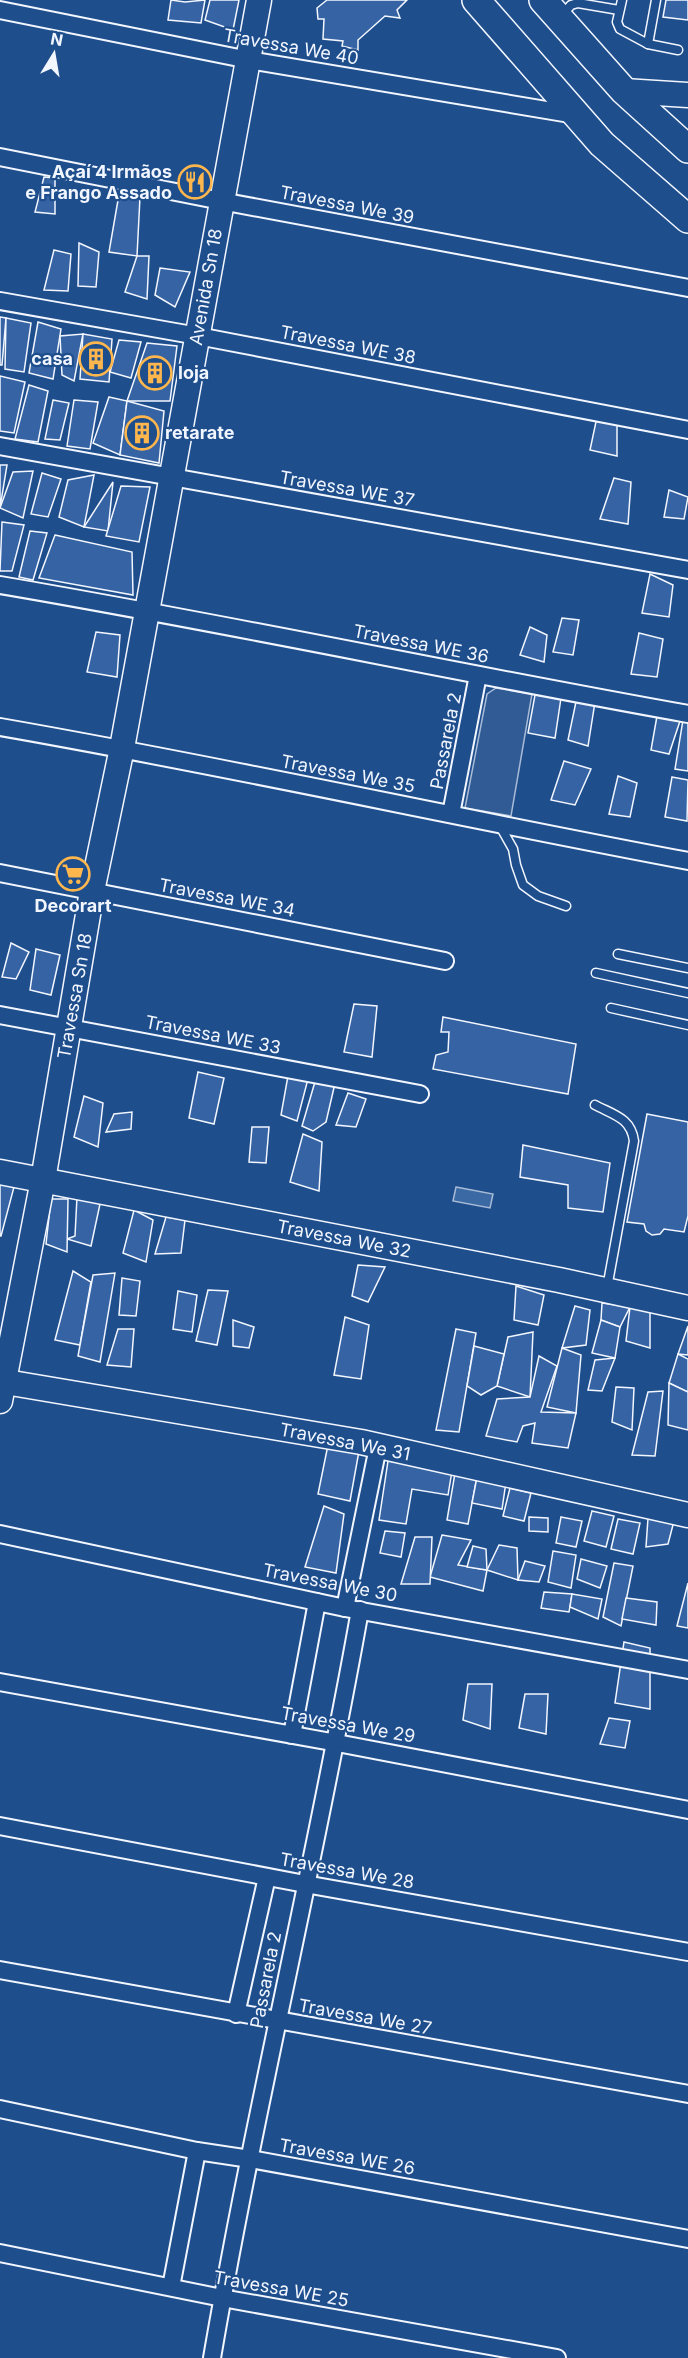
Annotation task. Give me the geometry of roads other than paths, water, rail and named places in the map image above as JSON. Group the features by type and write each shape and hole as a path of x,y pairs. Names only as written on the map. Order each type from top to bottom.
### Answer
{"main road":[{"path":"476,0 576,115 619,160 688,219"},
{"path":"551,9 624,91 688,149"}],"street":[{"name":"Avenida Sn 18","path":"147,610 259,0"},
{"name":"Travessa We 40","path":"0,10 249,60 576,115"},
{"path":"624,91 688,95"},
{"name":"Travessa We 39","path":"0,157 221,201 688,288"},
{"name":"Travessa WE 38","path":"0,301 198,336 688,430"},
{"name":"Travessa WE 37","path":"0,446 688,570"},
{"path":"0,585 147,610"},
{"name":"Travessa WE 36","path":"147,610 688,714"},
{"name":"Travessa Sn 18","path":"1,1388 43,1180 92,891 122,748 147,610"},
{"name":"Passarela 2","path":"451,814 478,675"},
{"name":"Travessa We 35","path":"0,727 122,748 688,861"},
{"name":"Travessa WE 34","path":"0,873 446,961"},
{"name":"Travessa WE 33","path":"0,1015 420,1094"},
{"name":"Travessa We 32","path":"0,1172 607,1290 688,1308"},
{"name":"Travessa We 31","path":"1,1388 361,1442 688,1515"},
{"name":"Passarela 2","path":"212,2358 305,1884 337,1743 353,1609 378,1447"},
{"name":"Travessa We 30","path":"0,1534 317,1602 688,1670"},
{"path":"292,1735 317,1602"},
{"name":"Travessa We 29","path":"0,1682 688,1810"},
{"name":"Travessa We 28","path":"0,1826 305,1884 688,1952"},
{"path":"236,2014 267,1877"},
{"name":"Travessa We 27","path":"0,1970 278,2022 688,2094"},
{"name":"Travessa WE 26","path":"0,2109 197,2151 688,2239"},
{"path":"171,2288 197,2151"},
{"name":"Travessa WE 25","path":"0,2253 222,2298 557,2358"}],"lane":[{"path":"622,0 617,22 620,29 648,44 678,50"},
{"path":"648,44 656,0"},
{"path":"551,9 578,3 620,10"},
{"path":"500,825 513,849 523,885 538,896 566,906"},
{"path":"618,954 688,968"},
{"path":"596,973 688,993"},
{"path":"611,1008 688,1025"},
{"path":"595,1105 628,1123 633,1130 634,1142 607,1290"}],"place":[{"name":"Açaí 4 Irmãos e Frango Assado","path":"195,182"},
{"name":"casa","path":"96,359"},
{"name":"loja","path":"155,373"},
{"name":"retarate","path":"142,433"},
{"name":"Decorart","path":"73,874"}]}
